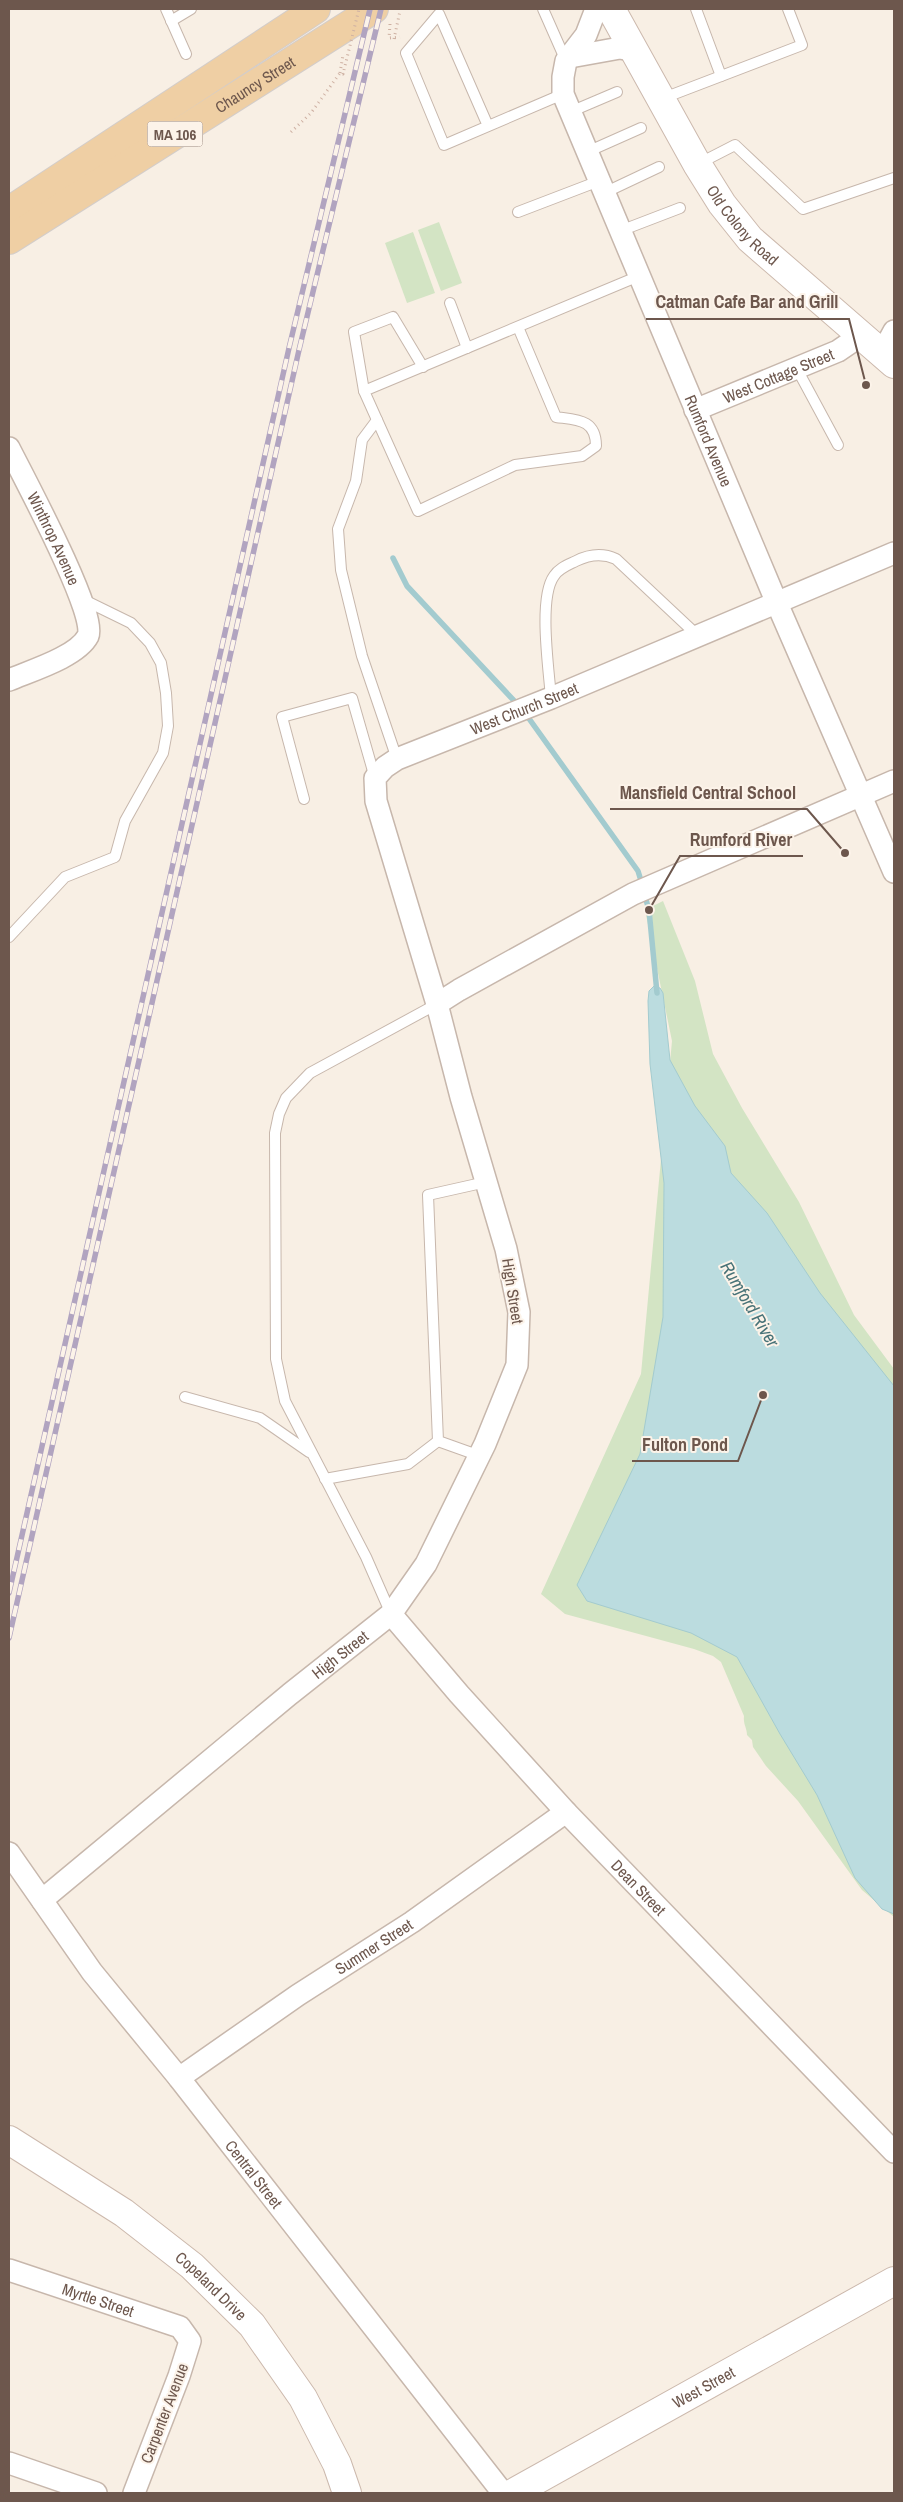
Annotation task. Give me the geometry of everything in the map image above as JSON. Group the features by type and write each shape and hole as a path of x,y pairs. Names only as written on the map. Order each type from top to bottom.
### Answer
{"main road":[{"name":"Chauncy Street","path":"9,211 316,9"},
{"name":"Old Colony Road","path":"611,9 697,164 722,204 750,239 860,336 890,349"},
{"name":"Chauncy Street","path":"9,240 387,10"},
{"name":"Copeland Drive","path":"9,2140 124,2213 192,2266 252,2325 303,2398 337,2464 346,2493"},
{"name":"West Street","path":"513,2493 894,2281"}],"street":[{"name":"Rumford Avenue","path":"596,9 586,35 568,59 563,77 567,103 776,601 894,872"},
{"path":"568,59 620,48 634,50"},
{"name":"West Cottage Street","path":"695,410 838,352 860,336"},
{"name":"Winthrop Avenue","path":"9,448 52,531 81,599 89,624 89,633 82,644 72,653 9,680"},
{"name":"West Church Street","path":"375,778 385,767 397,760 546,700 894,552"},
{"path":"375,778 376,801 437,1004 633,894 894,781"},
{"name":"High Street","path":"42,1900 283,1700 391,1614 426,1564 480,1456 517,1365 520,1339 519,1312 516,1290 461,1097 437,1004"},
{"name":"Dean Street","path":"391,1614 459,1694 566,1812 894,2152"},
{"name":"Summer Street","path":"178,2078 298,1995 412,1922 566,1812"},
{"name":"Central Street","path":"9,1853 92,1972 178,2078 503,2493"},
{"name":"Myrtle Street","path":"9,2270 153,2317 180,2327 185,2334"},
{"name":"Carpenter Avenue","path":"134,2493 179,2376 190,2341 185,2334"},
{"path":"9,2463 96,2493"}],"lane":[{"path":"166,9 186,54"},
{"path":"171,21 191,9"},
{"path":"543,9 568,59"},
{"path":"696,9 721,76"},
{"path":"660,99 802,45 788,9"},
{"path":"488,126 439,14 406,52 444,145 488,126 567,103 617,92"},
{"path":"588,152 641,128"},
{"path":"697,164 735,145 803,209 894,178"},
{"path":"518,212 602,187 659,167"},
{"path":"620,231 680,208"},
{"path":"364,391 639,276"},
{"path":"450,303 467,348"},
{"path":"423,367 393,317 354,332 364,391 418,511 515,465 582,456 596,446 596,435 589,425 580,420 556,417 518,327"},
{"path":"797,369 838,445"},
{"path":"377,420 362,440 356,481 338,529 340,570 362,656 397,760"},
{"path":"546,700 545,623 549,587 558,571 580,559 594,555 607,555 616,560 697,635"},
{"path":"9,937 65,877 115,857 125,822 163,753 168,726 166,693 161,663 150,644 131,623 81,599"},
{"path":"304,800 282,717 352,698 375,778"},
{"path":"391,1614 366,1557 285,1401 276,1359 274,1133 286,1098 310,1073 437,1004"},
{"path":"438,1441 428,1195 486,1182"},
{"path":"185,1397 260,1418 311,1454"},
{"path":"438,1441 480,1456"},
{"path":"325,1479 408,1464 438,1441"}],"path":[{"path":"291,132 310,113 340,73 343,74 359,9"},
{"path":"387,10 394,39"},
{"path":"340,73 344,47"}],"green space":[{"path":"439,222 462,283 441,291 418,230"},
{"path":"413,232 435,293 407,303 385,243"},
{"path":"663,901 695,981 713,1054 742,1108 799,1202 854,1315 894,1369 894,1917 862,1890 798,1801 766,1766 753,1747 752,1740 747,1735 744,1716 721,1662 713,1656 694,1649 565,1614 541,1594 641,1374 672,1041 645,910"}],"water":[{"path":"654,986 660,988 663,993 670,1060 695,1106 725,1146 731,1173 767,1213 820,1293 894,1386 894,1914 882,1909 855,1878 817,1795 737,1657 691,1633 587,1601 577,1585 640,1454 663,1317 664,1183 650,1064 648,1001 649,991"}],"waterway":[{"name":"Rumford River","path":"393,558 407,586 519,706"},
{"name":"Rumford River","path":"525,713 638,871 642,884"},
{"name":"Rumford River","path":"644,893 649,910 657,993"}],"railway":[{"path":"9,1593 289,348 370,9"},
{"path":"9,1638 299,350 381,9"}],"place":[{"name":"Catman Cafe Bar and Grill","path":"866,385"},
{"name":"Mansfield Central School","path":"845,853"},
{"name":"Rumford River","path":"649,910"},
{"name":"Fulton Pond","path":"763,1395"}]}
